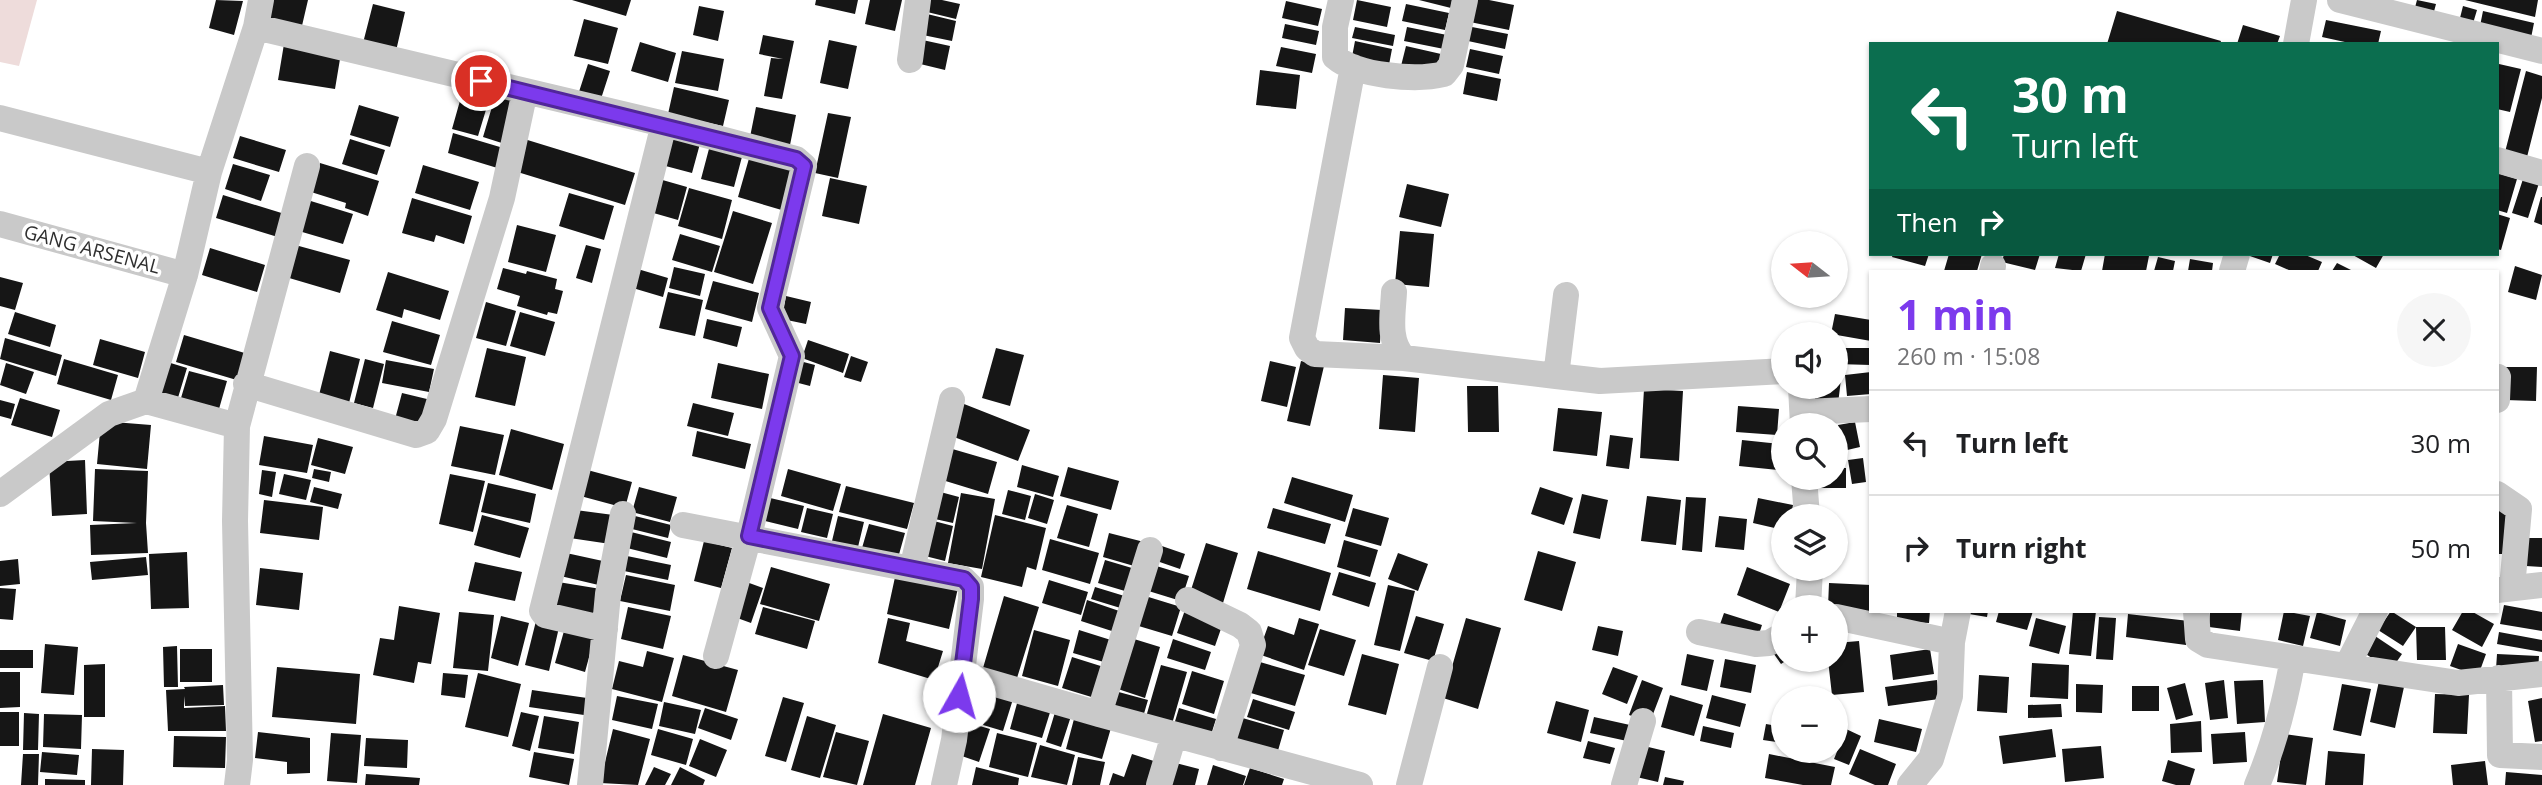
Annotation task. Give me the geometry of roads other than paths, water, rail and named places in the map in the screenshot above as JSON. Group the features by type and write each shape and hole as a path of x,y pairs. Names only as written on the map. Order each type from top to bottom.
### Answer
{"street":[{"path":"146,401 185,275 209,172 256,27 261,0"},
{"path":"910,60 918,0"},
{"path":"1341,0 1335,27 1335,57 1345,65 1395,76 1444,74 1451,65 1465,0"},
{"path":"2296,42 2304,0"},
{"path":"2340,0 2542,51"},
{"path":"256,27 664,124 796,159 804,166 770,308 792,356 749,536 716,656"},
{"path":"1353,67 1302,338 1307,348 1315,354 1404,358 1600,381 1771,372"},
{"path":"246,384 416,435 427,431 434,419 502,198 525,91"},
{"path":"0,118 209,172"},
{"path":"605,629 545,615 542,611 664,124"},
{"path":"2499,161 2542,173"},
{"path":"237,785 240,760 235,522 237,426 246,384 307,166"},
{"name":"GANG ARSENAL","path":"0,224 185,275"},
{"path":"1394,292 1392,337 1398,352 1404,358"},
{"path":"1556,376 1566,295"},
{"path":"912,569 952,400"},
{"path":"0,494 109,414 146,401 237,426"},
{"path":"1802,408 1869,409"},
{"path":"2499,495 2519,509 2504,589 2542,585"},
{"path":"590,785 608,594 623,514"},
{"path":"683,525 964,579 971,587 954,740 944,785"},
{"path":"1099,715 1150,550"},
{"path":"1188,600 1240,625 1249,632 1253,645 1221,748"},
{"path":"1910,785 1931,759 1951,696 1952,642 1958,613"},
{"path":"2196,613 2198,639 2203,643 2458,683 2542,674"},
{"path":"2347,666 2374,613"},
{"path":"1848,620 1952,642"},
{"path":"1699,632 1756,644 1771,642"},
{"path":"2257,785 2273,749 2293,658"},
{"path":"1409,785 1440,667"},
{"path":"961,674 1099,715 1360,785"},
{"path":"2499,678 2500,755 2542,757"},
{"path":"1624,785 1643,721"},
{"path":"1159,785 1174,734"}]}
